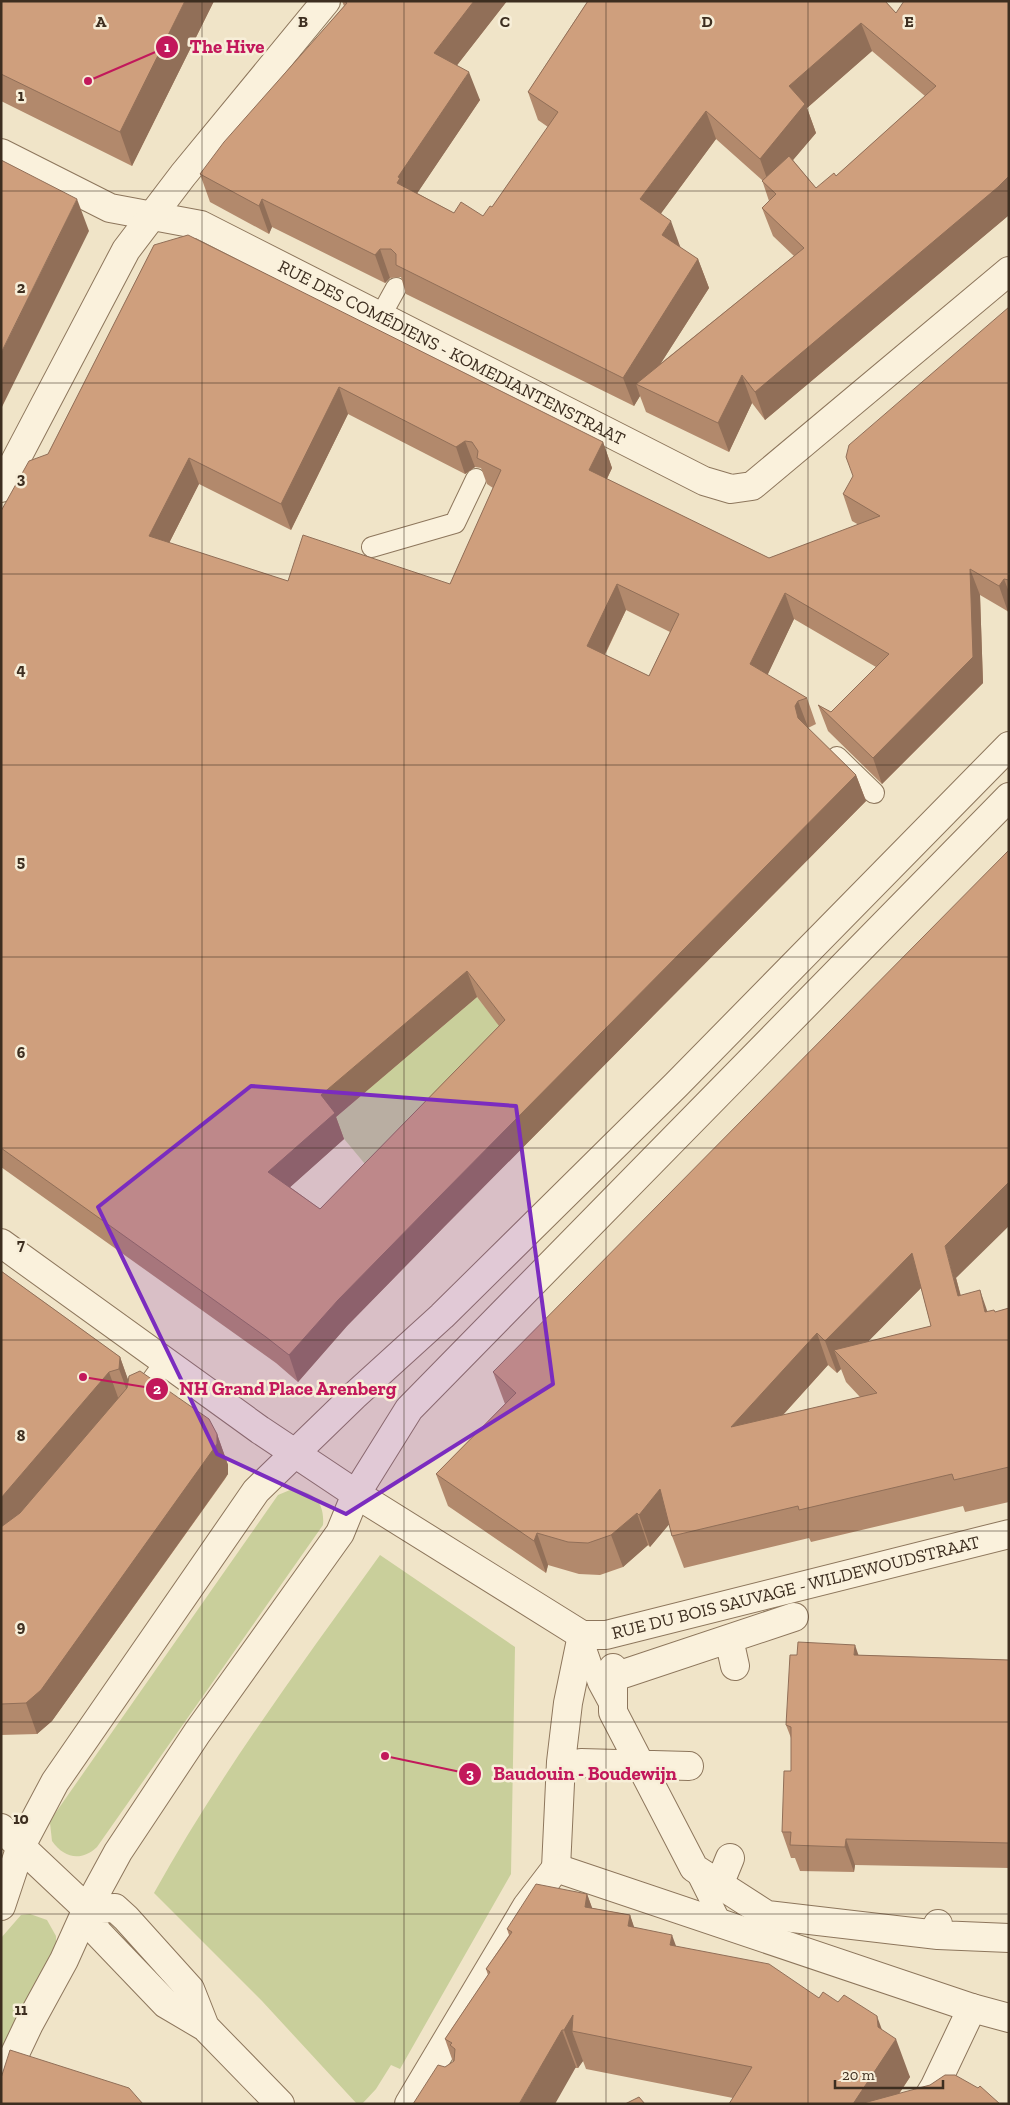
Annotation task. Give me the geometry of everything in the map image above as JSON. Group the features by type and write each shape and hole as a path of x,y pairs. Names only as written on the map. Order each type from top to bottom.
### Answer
{"street":[{"path":"1,488 126,250 326,1"},
{"name":"RUE DES COMÉDIENS - KOMEDIANTENSTRAAT","path":"1,153 110,208 201,225 704,481 731,489 752,486 1009,271"},
{"path":"1,1906 8,1837 55,1782 256,1491 354,1396 449,1309 676,1085 1009,746"},
{"path":"1,2083 29,2024 43,2002 64,1960 87,1909 118,1852 214,1709 340,1533 356,1494 388,1439 421,1396 1009,798"},
{"path":"1,1243 260,1430 356,1494 582,1635 568,1703 561,1762 556,1868 527,1906 433,2079 408,2104"},
{"name":"RUE DU BOIS SAUVAGE - WILDEWOUDSTRAAT","path":"582,1635 606,1635 1009,1534"},
{"path":"794,1617 728,1639 614,1672 613,1712 694,1868 766,1915 1009,1938"},
{"path":"728,1639 735,1666"},
{"path":"581,1763 689,1766"},
{"path":"8,1837 87,1909 115,1908 126,1918 190,1989 206,2026 280,2104"},
{"path":"719,1885 730,1858"},
{"path":"556,1868 972,2008 1009,2018"},
{"path":"924,2104 936,2086 972,2008"}],"lane":[{"path":"380,317 396,288"},
{"path":"372,547 455,523 476,479"},
{"path":"822,743 874,793"},
{"path":"141,1395 166,1361"},
{"path":"582,1635 598,1683 613,1712"},
{"path":"694,1868 722,1924"}],"highlighted area":[{"path":"251,1086 516,1106 553,1384 346,1514 217,1454 98,1207"}],"green space":[{"path":"477,997 515,1046 380,1182 330,1122"},
{"path":"290,1490 305,1492 316,1499 322,1510 323,1525 97,1847 85,1855 79,1856 73,1856 62,1851 52,1841 50,1823 54,1815 278,1495"},
{"path":"380,1555 515,1647 511,1874 400,2069 391,2065 376,2089 362,2104 357,2104 262,2001 154,1893 206,1805 234,1763 291,1679"},
{"path":"30,1914 47,1920 56,1936 56,1945 1,2058 1,1938 21,1915"}],"building":[{"path":"1,1 185,1 120,132 1,74"},
{"path":"344,1 474,1 434,53 469,72 398,177 400,178 397,183 454,213 461,202 483,216 490,206 492,207 558,112 528,92 588,1 885,1 896,13 904,1 1009,1 1009,176 755,392 742,375 718,423 636,384 804,248 762,208 776,194 762,181 789,156 816,188 834,173 836,176 936,86 861,23 789,86 805,104 760,159 706,111 640,199 671,221 662,235 698,259 623,378 396,265 396,254 391,249 380,249 375,255 262,199 259,206 200,174 224,142 347,3"},
{"path":"1,160 77,199 1,353"},
{"path":"188,235 603,442 589,470 769,558 880,516 843,494 853,476 846,457 849,445 1009,307 1009,580 1004,579 999,586 970,569 973,657 873,758 818,705 831,712 889,654 785,593 750,664 807,698 798,701 795,706 798,718 856,775 338,1300 289,1355 1,1148 1,511 29,461 48,454 154,245","holes":["339,387 456,447 465,441 472,442 478,451 477,458 501,470 450,584 303,535 288,581 149,536 189,458 281,504","617,584 679,614 649,676 587,646","467,971 505,1020 320,1209 268,1172 335,1113 321,1095"]},
{"path":"1009,850 1009,1182 945,1246 958,1296 980,1290 985,1312 994,1310 995,1312 1009,1308 1009,1467 954,1480 952,1474 799,1510 798,1506 672,1536 660,1489 639,1515 637,1513 611,1535 588,1543 568,1542 537,1533 534,1541 436,1474 516,1393 493,1372","holes":["912,1253 931,1326 834,1350 877,1393 731,1427 817,1333 825,1341"]},
{"path":"1,1271 120,1357 119,1369 109,1372 1,1498"},
{"path":"140,1371 209,1419 217,1434 217,1444 41,1690 26,1703 1,1704 1,1527 20,1513 127,1388 129,1376"},
{"path":"798,1642 855,1645 854,1655 1009,1660 1009,1843 846,1839 845,1847 790,1845 791,1832 782,1832 784,1771 791,1771 791,1727 786,1725 790,1655 797,1655"},
{"path":"536,1884 587,1894 585,1907 630,1915 628,1926 672,1935 670,1945 769,1964 819,1998 823,1992 838,2002 844,1995 877,2016 878,2027 896,2039 853,2104 729,2104 752,2067 572,2031 573,2015 564,2030 562,2030 519,2104 413,2104 438,2065 445,2067 454,2061 455,2049 450,2045 452,2043 445,2039 490,1972 486,1969 512,1932 507,1929"},
{"path":"10,2050 129,2088 143,2104 1,2104 1,2078"},
{"path":"945,2075 955,2075 978,2088 980,2086 1000,2104 860,2104 930,2085"},
{"path":"639,2097 645,2104 625,2104"}],"place":[{"name":"The Hive","path":"88,81"},
{"name":"NH Grand Place Arenberg","path":"83,1377"},
{"name":"Baudouin - Boudewijn","path":"385,1756"}]}
